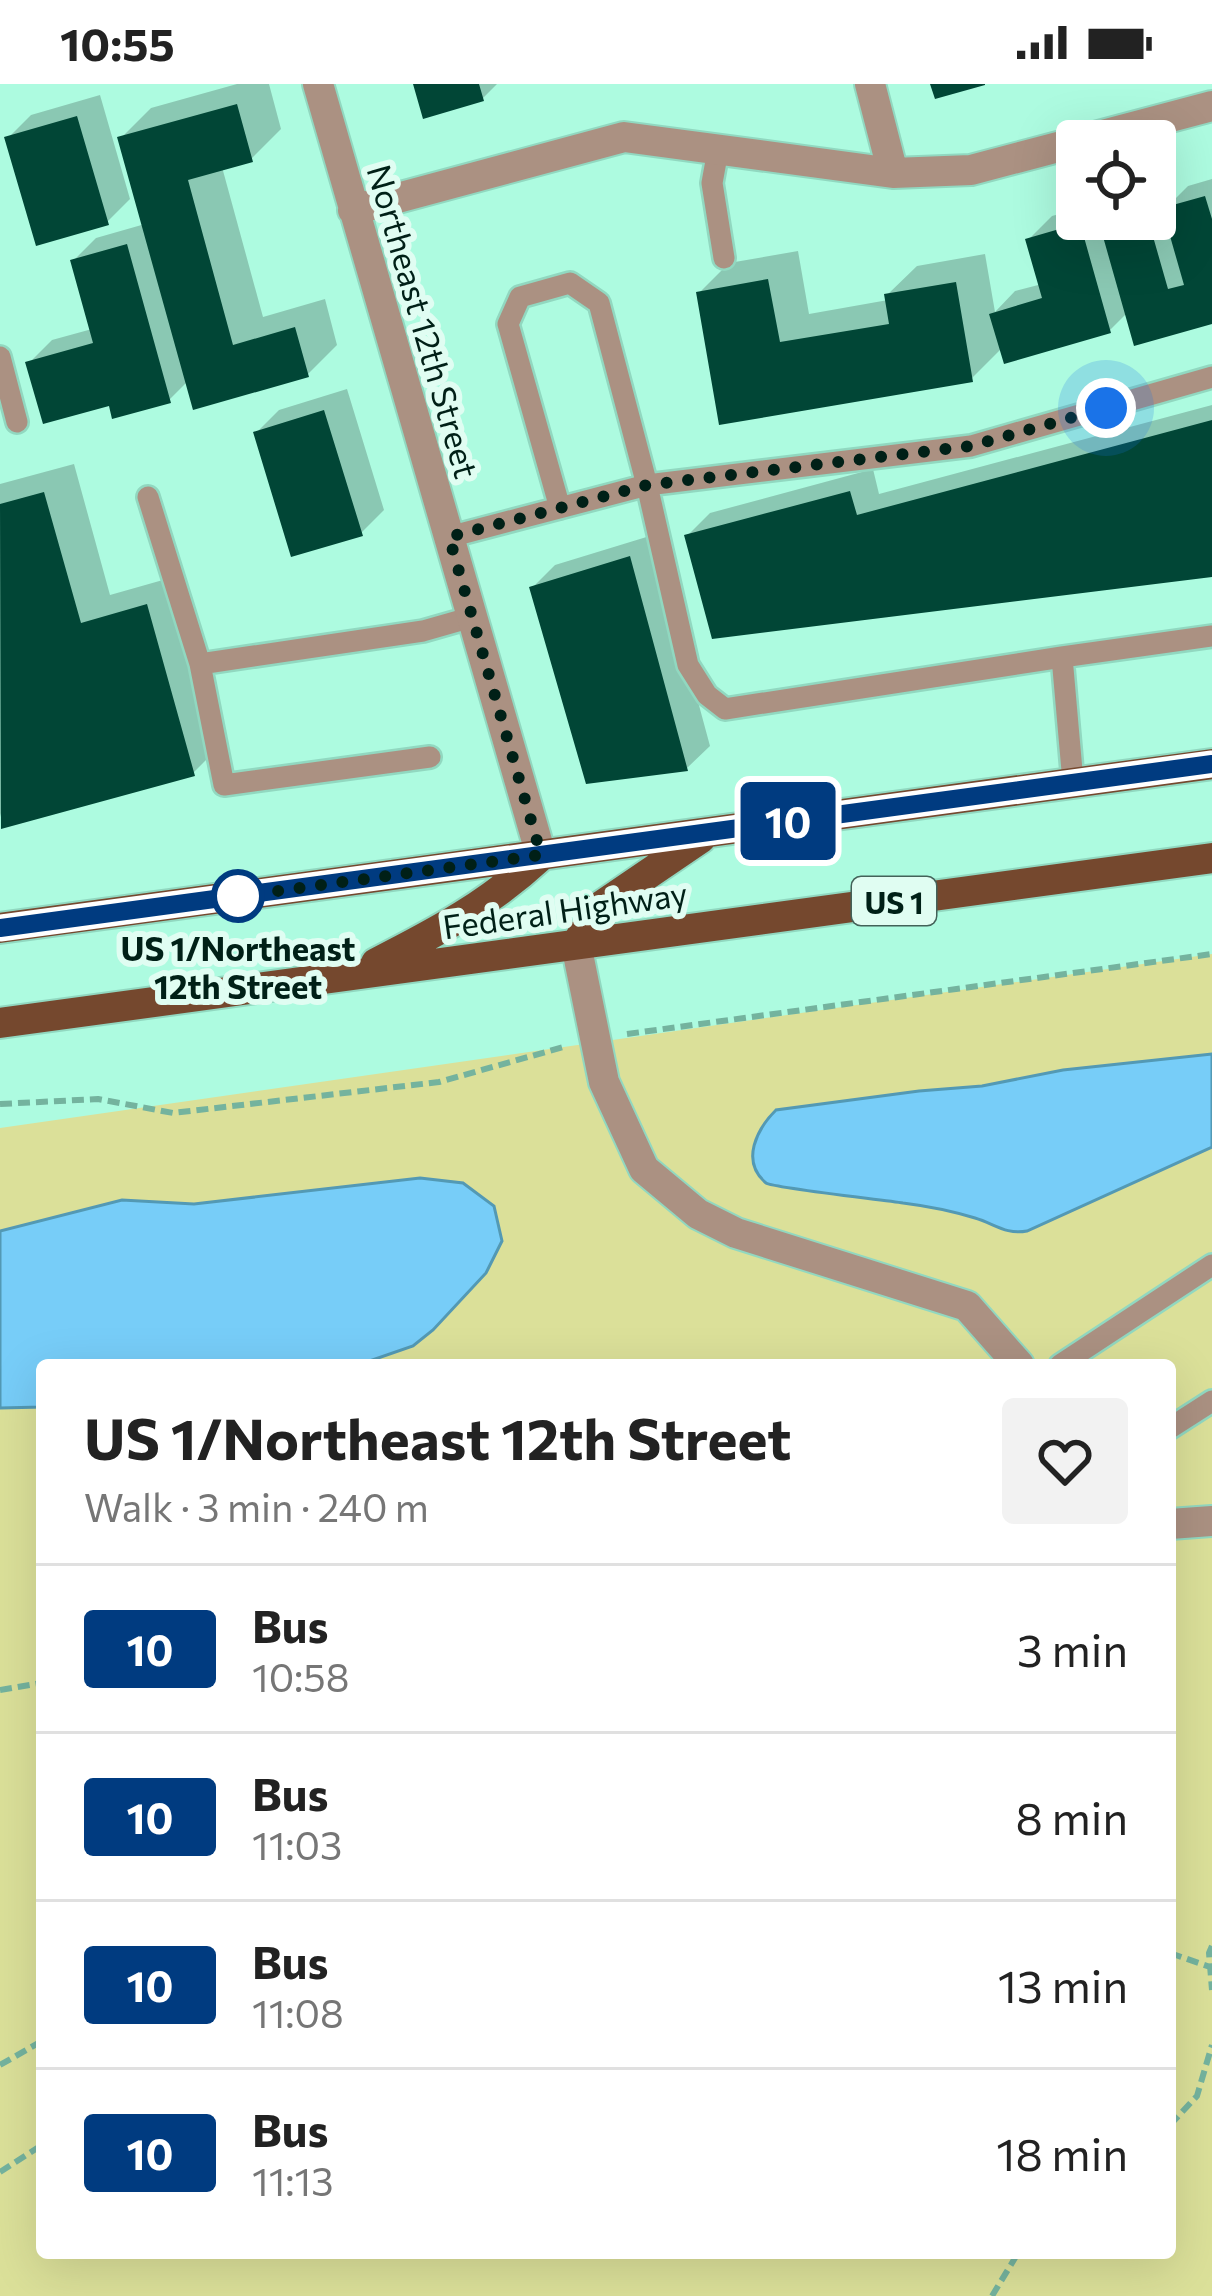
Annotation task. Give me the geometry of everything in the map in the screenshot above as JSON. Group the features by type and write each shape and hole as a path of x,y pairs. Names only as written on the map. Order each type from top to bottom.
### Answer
{"main road":[{"name":"Federal Highway","path":"0,927 1212,764"},
{"path":"576,944 601,906 711,832"},
{"path":"355,974 458,922 541,855"},
{"name":"Federal Highway","path":"0,1023 1212,858"}],"street":[{"name":"Northeast 12th Street","path":"318,84 541,855"},
{"path":"870,84 893,173"},
{"path":"1158,120 1212,106"},
{"path":"353,210 624,137 893,173 971,170 1056,147"},
{"path":"576,944 604,1082 644,1169 698,1214 736,1233 968,1306 1014,1359"},
{"path":"1176,1524 1212,1521"}],"lane":[{"path":"718,150 712,183 724,258"},
{"path":"560,508 508,324 520,297 570,283 599,303 688,664 707,695 725,709 1212,636"},
{"path":"0,357 17,422"},
{"path":"449,537 647,485 971,446 1212,377"},
{"path":"148,497 200,664 224,785 430,758"},
{"path":"200,664 423,631 472,617"},
{"path":"1062,657 1073,782"},
{"path":"1069,1359 1212,1265"},
{"path":"1176,1424 1212,1401"}],"path":[{"path":"0,1690 36,1684"},
{"path":"1212,1946 1212,1990"},
{"path":"1176,1955 1210,1967"},
{"path":"0,2065 36,2044"},
{"path":"1176,2119 1197,2096 1212,2044"},
{"path":"0,2172 36,2149"},
{"path":"992,2296 1014,2259"}],"green space":[{"path":"1212,954 1212,2296 0,2296 0,1128"}],"water":[{"path":"1212,1054 1212,1147 1027,1231 1007,1230 930,1207 773,1185 766,1183 754,1165 754,1145 776,1110"},
{"path":"420,1178 463,1183 494,1206 502,1241 486,1273 433,1330 413,1346 375,1359 36,1359 36,1407 0,1408 0,1231 122,1200 194,1204"}],"building":[{"path":"413,84 479,84 484,101 423,119"},
{"path":"930,84 985,84 985,85 935,99"},
{"path":"237,104 253,162 188,180 233,345 295,327 309,377 193,410 117,137"},
{"path":"77,116 109,225 36,246 4,137"},
{"path":"1205,196 1212,219 1212,324 1134,346 1104,240 1154,240 1168,289 1184,285 1171,240 1176,240 1176,204"},
{"path":"1056,230 1056,240 1085,240 1111,333 1004,364 989,314 1042,298 1025,239"},
{"path":"127,244 171,403 112,419 109,406 43,424 25,362 93,343 70,260"},
{"path":"768,279 780,342 889,324 884,294 956,282 973,382 719,425 696,292"},
{"path":"324,410 363,536 291,557 253,432"},
{"path":"1212,420 1212,577 712,639 684,535 850,491 857,515"},
{"path":"44,492 81,623 147,604 195,776 1,829 0,504"},
{"path":"630,556 688,771 586,784 529,587"}],"bus line":[{"name":"10","path":"0,928 1212,764"}],"place":[{"name":"US 1/Northeast 12th Street","path":"238,896"}],"route":[{"path":"238,896 226,898 541,855 449,537 647,485 971,446 1106,408"}]}
